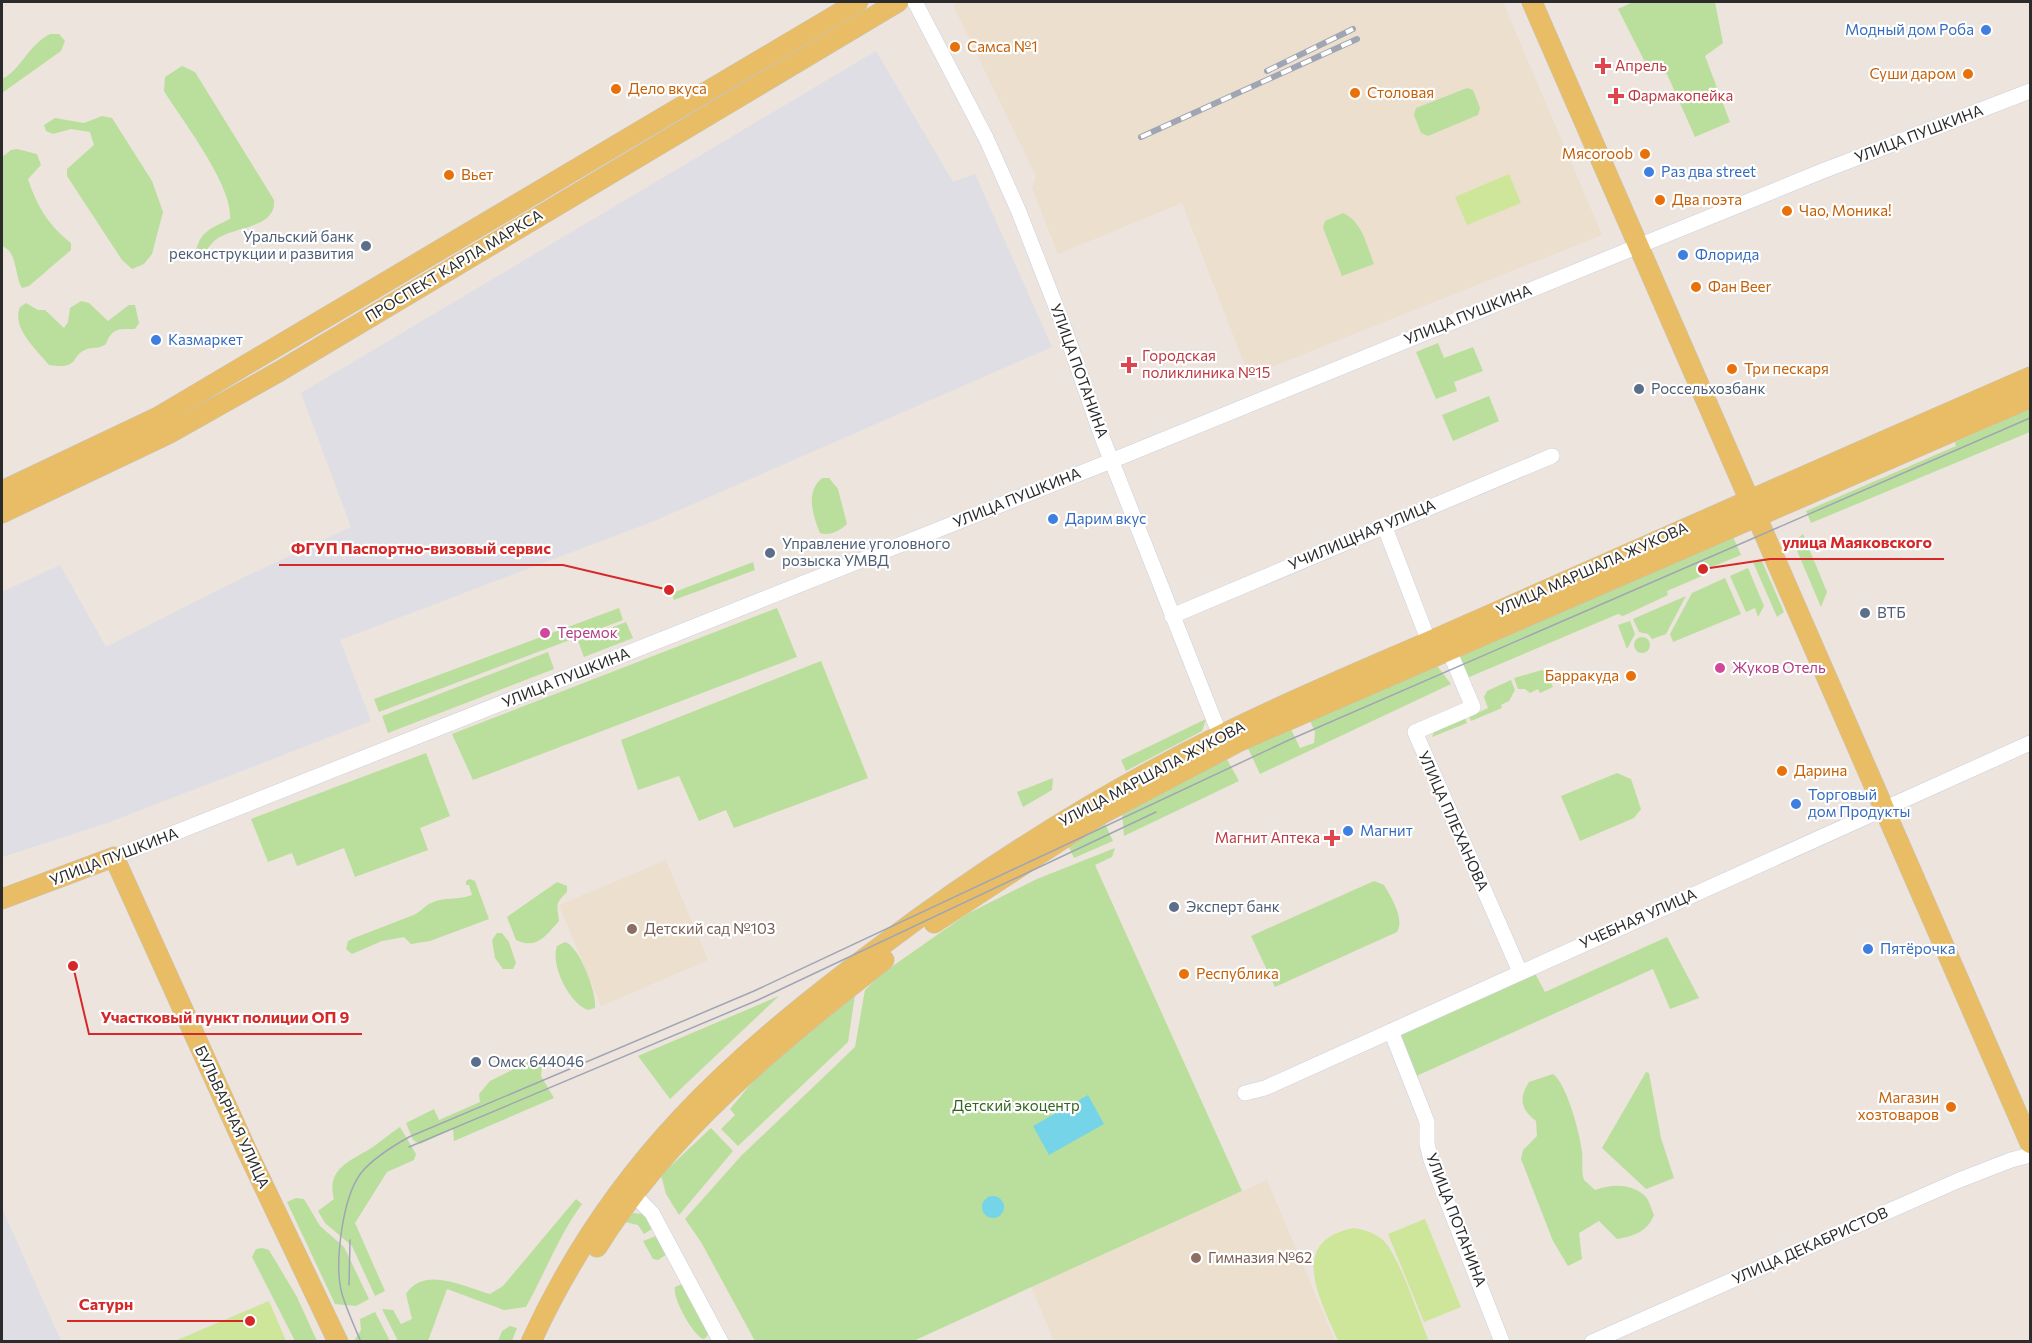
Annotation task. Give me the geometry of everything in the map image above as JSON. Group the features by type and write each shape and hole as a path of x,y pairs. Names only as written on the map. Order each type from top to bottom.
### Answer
{"main road":[{"name":"ПРОСПЕКТ КАРЛА МАРКСА","path":"2,491 158,417 858,2"},
{"name":"ПРОСПЕКТ КАРЛА МАРКСА","path":"2,513 168,434 209,411 898,2"},
{"path":"1532,2 2031,1143"},
{"name":"УЛИЦА МАРШАЛА ЖУКОВА","path":"531,1341 570,1265 628,1189 733,1084 886,958 1056,841 1220,743 1749,498 2031,376"},
{"path":"200,393 209,411"},
{"name":"УЛИЦА МАРШАЛА ЖУКОВА","path":"1440,642 1757,516 2031,398"},
{"path":"158,417 168,434"},
{"name":"УЛИЦА ПУШКИНА","path":"2,899 114,857"},
{"name":"БУЛЬВАРНАЯ УЛИЦА","path":"114,857 247,1151 338,1341"},
{"name":"УЛИЦА МАРШАЛА ЖУКОВА","path":"545,1341 628,1189"}],"street":[{"name":"УЛИЦА ПОТАНИНА","path":"915,2 986,138 1016,204 1062,322 1111,461 1173,616 1220,743"},
{"name":"УЛИЦА ПУШКИНА","path":"114,857 1111,461 1638,246 2031,91"},
{"name":"УЧИЛИЩНАЯ УЛИЦА","path":"1173,616 1552,456"},
{"path":"1384,525 1440,642"},
{"name":"УЛИЦА ПЛЕХАНОВА","path":"1440,642 1473,707 1415,732 1520,972"},
{"name":"УЧЕБНАЯ УЛИЦА","path":"1245,1093 1265,1088 2031,743"},
{"name":"УЛИЦА ПОТАНИНА","path":"1391,1031 1427,1122 1427,1144 1431,1160 1502,1341"},
{"name":"УЛИЦА ДЕКАБРИСТОВ","path":"1592,1341 1966,1177 2010,1160 2031,1155"},
{"path":"628,1189 652,1213 664,1232 722,1341"}],"shaded area":[{"path":"959,2 1503,2 1602,235 1249,376 1182,203 1058,254 1032,188 1036,176 953,5"},
{"path":"876,51 953,182 975,174 1052,347 654,521 340,640 371,721 107,823 2,857 2,592 60,565 106,647 230,584 351,527 301,393"},
{"name":"Детский сад №103","path":"666,860 708,960 601,1006 559,905"},
{"name":"Гимназия №62","path":"1267,1180 1335,1341 1054,1341 1031,1286"},
{"path":"2,1208 61,1341 2,1341"}],"green space":[{"path":"1633,2 1715,2 1723,43 1705,56 1730,122 1695,137 1667,74 1649,70 1618,9"},
{"path":"50,34 59,34 65,41 61,51 2,93 2,79 14,70 36,44"},
{"path":"182,66 195,72 274,200 273,209 263,221 220,237 201,258 195,256 199,241 206,232 230,219 229,206 216,172 164,91 165,77"},
{"path":"1467,88 1473,90 1480,108 1478,115 1428,136 1421,133 1414,115 1416,108"},
{"path":"102,116 112,118 152,181 163,212 152,254 144,264 132,269 122,260 67,176 67,169 94,145 90,132 71,129 53,134 46,131 44,125 55,118 84,123"},
{"path":"17,149 37,154 41,165 28,179 31,189 50,222 71,243 71,250 29,286 22,288 11,253 2,246 2,157 11,150"},
{"path":"1509,174 1521,203 1467,225 1455,197"},
{"path":"1343,213 1350,217 1359,228 1374,264 1342,276 1323,228 1325,221"},
{"path":"81,301 89,303 108,321 129,305 135,305 139,323 135,329 113,332 106,344 87,349 66,366 49,365 22,331 18,315 20,307 26,303 38,310 45,310 64,328 68,322 70,308"},
{"path":"1438,343 1444,358 1473,347 1483,371 1454,382 1457,391 1436,399 1416,352"},
{"path":"1489,396 1499,421 1453,441 1442,415"},
{"path":"2030,404 2030,432 1811,523 1806,511 1956,446 1955,442 1994,425 2006,414"},
{"path":"822,478 829,478 838,489 847,524 838,531 828,534 820,533 812,504 814,490"},
{"path":"1731,532 1741,555 1704,570 1706,573 1702,576 1667,591 1668,595 1623,616 1618,614 1467,678 1462,671 1459,654"},
{"path":"1803,534 1827,592 1821,607 1795,546 1795,541"},
{"path":"1761,559 1784,612 1777,617 1753,562"},
{"path":"753,562 755,570 674,600 672,593"},
{"path":"1748,568 1764,606 1758,617 1755,608 1746,612 1730,576"},
{"path":"1725,578 1741,614 1673,642 1670,634 1692,593"},
{"path":"1686,596 1666,634 1652,639 1648,634 1639,632 1633,619"},
{"path":"619,608 623,620 379,712 374,699"},
{"path":"777,608 797,657 473,780 452,734"},
{"path":"1630,621 1635,634 1627,649 1618,625"},
{"path":"626,622 633,638 584,657 578,641"},
{"path":"1642,637 1648,639 1650,645 1648,651 1642,653 1636,651 1634,645 1636,639"},
{"path":"548,652 554,669 388,733 382,716"},
{"path":"821,661 868,778 734,828 726,810 699,821 679,776 638,790 621,740"},
{"path":"1435,663 1451,684 1260,774 1246,744 1289,725 1300,748 1314,743 1315,732 1308,716"},
{"path":"1542,670 1546,672 1553,687 1540,693 1538,689 1530,693 1525,689 1518,689 1514,678"},
{"path":"1511,680 1515,690 1509,701 1501,705 1502,708 1471,721 1469,717 1488,708 1484,697 1487,691"},
{"path":"1465,718 1467,723 1432,737 1434,731"},
{"path":"1206,719 1202,731 1126,771 1121,760"},
{"path":"426,753 450,816 420,828 428,850 355,877 344,848 297,866 292,853 268,862 251,819"},
{"path":"1224,754 1239,781 1124,836 1122,811"},
{"path":"1617,773 1631,779 1641,809 1634,818 1580,841 1561,796"},
{"path":"1053,778 1052,790 1023,807 1017,792"},
{"path":"1103,819 1113,841 1074,858 1066,841"},
{"name":"Детский экоцентр","path":"1115,848 1112,857 1095,865 1242,1191 911,1342 755,1341 701,1242 685,1219 741,1156 855,1047 865,990 880,975 967,914 1037,879"},
{"path":"470,879 475,881 489,919 430,941 411,944 404,937 382,941 352,954 346,949 348,941 414,915 431,903 472,895 469,885 466,885 466,881"},
{"path":"1374,881 1384,885 1393,902 1399,921 1397,932 1275,987 1251,936"},
{"path":"557,882 567,886 567,892 558,904 559,921 540,940 523,943 516,940 507,917"},
{"path":"497,933 502,933 509,942 516,963 513,969 503,969 495,958 492,940"},
{"path":"1667,937 1699,998 1670,1009 1653,969 1412,1078 1394,1032 1533,970 1545,992"},
{"path":"565,942 571,946 582,961 593,992 595,1008 588,1010 581,1006 574,1000 563,983 556,963 556,954 557,946"},
{"path":"855,995 848,1042 738,1146 721,1129 735,1115 730,1109 760,1073"},
{"path":"779,996 670,1099 638,1056"},
{"path":"530,1061 538,1061 542,1066 541,1076 554,1098 454,1141 453,1129 420,1144 413,1140 406,1123 434,1109 439,1120 480,1102 479,1094 490,1081"},
{"path":"1646,1072 1649,1073 1661,1138 1674,1178 1646,1189 1602,1148"},
{"path":"1553,1074 1568,1098 1576,1122 1582,1152 1584,1180 1595,1190 1615,1186 1635,1189 1646,1197 1654,1215 1644,1229 1617,1239 1599,1221 1579,1233 1582,1259 1568,1266 1553,1241 1521,1159 1523,1150 1537,1136 1536,1121 1524,1108 1524,1093 1529,1082"},
{"path":"400,1127 416,1154 414,1160 387,1172 355,1223 385,1291 375,1296 352,1246 325,1223 318,1211 334,1199 332,1188 338,1171"},
{"path":"711,1128 733,1151 679,1215 666,1194 661,1175"},
{"path":"296,1198 304,1199 320,1226 344,1247 369,1299 356,1306 335,1304 287,1202"},
{"path":"576,1199 582,1204 559,1241 526,1307 504,1310 447,1289 428,1341 398,1341 382,1309 393,1310 401,1324 412,1319 406,1294 414,1285 434,1279 457,1283 490,1294 503,1286"},
{"path":"632,1213 643,1214 655,1227 644,1234 638,1225 625,1222"},
{"path":"1425,1219 1461,1307 1424,1322 1388,1234"},
{"path":"1354,1228 1377,1236 1390,1250 1403,1274 1429,1341 1338,1341 1318,1291 1314,1274 1315,1259 1320,1245 1333,1235"},
{"path":"659,1235 667,1254 658,1260 653,1259 643,1241"},
{"path":"256,1249 269,1250 297,1297 317,1341 295,1341 252,1257"},
{"path":"682,1284 710,1333 704,1339 695,1332 680,1308 675,1287"},
{"path":"269,1301 286,1341 175,1341"},
{"path":"375,1312 390,1341 354,1341 361,1330 360,1319"},
{"path":"510,1326 517,1328 512,1341 498,1341 502,1331"}],"water":[{"path":"1088,1095 1104,1124 1049,1155 1033,1126"},
{"path":"993,1196 1001,1199 1004,1207 1001,1215 993,1218 985,1215 982,1207 985,1199"}],"tram line":[{"path":"361,1342 342,1294 339,1266 341,1232 349,1198 361,1173 377,1157 409,1137 754,991 1289,740 2030,418"},
{"path":"409,1147 758,1000 1156,812"},
{"path":"349,1285 350,1240"}],"railway":[{"path":"1267,71 1353,29"},
{"path":"1141,137 1357,39"}],"place":[{"name":"Модный дом Роба","path":"1986,30"},
{"name":"Самса №1","path":"955,47"},
{"name":"Апрель","path":"1603,66"},
{"name":"Суши даром","path":"1968,74"},
{"name":"Дело вкуса","path":"616,89"},
{"name":"Столовая","path":"1355,93"},
{"name":"Фармакопейка","path":"1616,96"},
{"name":"Мясоroob","path":"1645,154"},
{"name":"Раз два street","path":"1649,172"},
{"name":"Вьет","path":"449,175"},
{"name":"Два поэта","path":"1660,200"},
{"name":"Чао, Моника!","path":"1787,211"},
{"name":"Уральский банк реконструкции и развития","path":"366,246"},
{"name":"Флорида","path":"1683,255"},
{"name":"Фан Beer","path":"1696,287"},
{"name":"Казмаркет","path":"156,340"},
{"name":"Городская поликлиника №15","path":"1129,365"},
{"name":"Три пескаря","path":"1732,369"},
{"name":"Россельхозбанк","path":"1639,389"},
{"name":"Дарим вкус","path":"1053,519"},
{"name":"Управление уголовного розыска УМВД","path":"770,553"},
{"name":"улица Маяковского","path":"1703,569"},
{"name":"ФГУП Паспортно-визовый сервис","path":"669,590"},
{"name":"ВТБ","path":"1865,613"},
{"name":"Теремок","path":"545,633"},
{"name":"Жуков Отель","path":"1720,668"},
{"name":"Барракуда","path":"1631,676"},
{"name":"Дарина","path":"1782,771"},
{"name":"Торговый дом Продукты","path":"1796,804"},
{"name":"Магнит","path":"1348,831"},
{"name":"Магнит Аптека","path":"1332,838"},
{"name":"Эксперт банк","path":"1174,907"},
{"name":"Детский сад №103","path":"632,929"},
{"name":"Пятёрочка","path":"1868,949"},
{"name":"Участковый пункт полиции ОП 9","path":"73,966"},
{"name":"Республика","path":"1184,974"},
{"name":"Омск 644046","path":"476,1062"},
{"name":"Магазин хозтоваров","path":"1951,1107"},
{"name":"Гимназия №62","path":"1196,1258"},
{"name":"Сатурн","path":"250,1321"}]}
